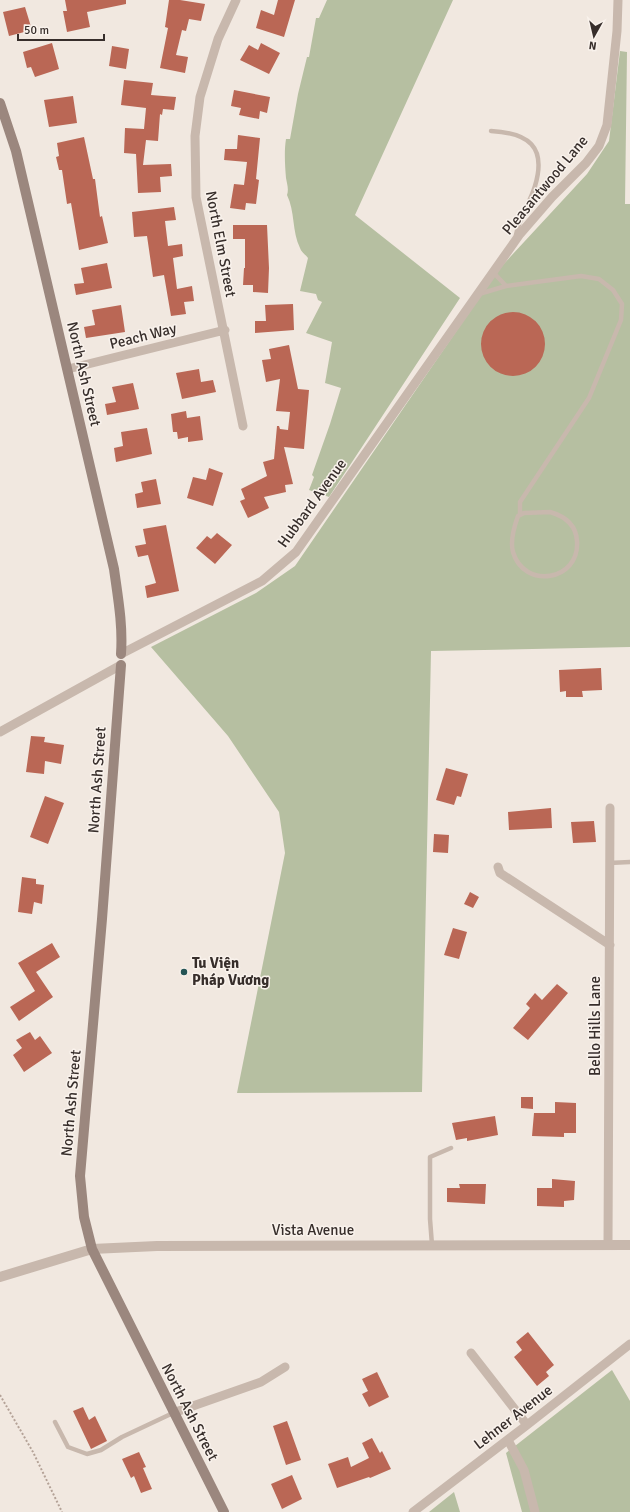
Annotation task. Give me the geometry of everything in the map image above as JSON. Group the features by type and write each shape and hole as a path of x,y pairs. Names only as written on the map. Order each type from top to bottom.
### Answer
{"main road":[{"name":"North Ash Street","path":"0,104 16,151 114,569 121,617 121,654"},
{"name":"North Ash Street","path":"121,665 102,918 80,1176 84,1217 92,1250 224,1512"}],"street":[{"name":"North Elm Street","path":"236,0 218,39 200,97 195,136 196,197 225,330 243,426"},
{"name":"Pleasantwood Lane","path":"469,305 515,241 552,197 586,163 599,146 607,125 617,31 618,0"},
{"name":"Hubbard Avenue","path":"121,654 262,581 296,552 469,305"},
{"name":"Peach Way","path":"68,369 225,330"},
{"path":"0,732 121,665 121,654"},
{"name":"Bello Hills Lane","path":"608,1245 610,808"},
{"path":"498,868 500,873 610,945"},
{"name":"Vista Avenue","path":"0,1277 92,1250 164,1246 630,1245"},
{"name":"Lehner Avenue","path":"413,1512 508,1440 630,1344"},
{"path":"471,1353 527,1425"},
{"path":"173,1413 261,1382 285,1367"},
{"path":"508,1440 524,1470 535,1512"}],"lane":[{"path":"491,131 503,132 529,141 536,150 539,163 535,185 517,229 515,241"},
{"path":"493,272 506,286"},
{"path":"476,296 506,286 581,276 599,279 613,290 622,304 621,320 589,398 520,502 520,514 514,526 512,546 513,552 519,564 528,572 540,577 555,576 565,570 574,561 578,549 577,536 571,525 562,516 550,512 520,514"},
{"path":"609,863 630,862"},
{"path":"432,1245 430,1219 430,1157 451,1148"},
{"path":"54,1422 68,1447 87,1454 101,1450 122,1437 173,1413"}],"path":[{"path":"0,1395 33,1452 62,1512"}],"green space":[{"path":"327,0 453,0 355,215 460,298 329,497 309,490 314,477 312,475 341,388 325,383 332,342 306,333 322,302 318,300 316,294 300,291 308,258 302,252 297,242 290,201 287,195 288,189 285,158 286,139 290,139 298,94 307,57 309,57 316,18 319,18"},
{"path":"620,51 627,52 625,204 630,204 630,647 431,651 422,1092 237,1093 285,853 279,812 228,736 151,647 256,593 295,566 499,269 587,174 609,141"},
{"path":"612,1370 630,1401 630,1512 522,1512 506,1453"},
{"path":"454,1492 460,1512 429,1512"}],"building":[{"path":"65,0 126,0 126,4 87,12 90,27 67,32 63,11 67,11"},
{"path":"169,0 180,0 205,4 201,21 189,19 186,31 182,30 176,55 188,57 185,73 160,68 168,28 165,27"},
{"path":"278,0 295,0 284,37 256,28 261,10 274,15"},
{"path":"25,7 32,30 9,36 3,12"},
{"path":"52,43 59,69 35,77 31,67 27,68 23,52"},
{"path":"261,43 280,53 269,74 240,60 249,45 258,50"},
{"path":"112,46 129,49 126,69 109,66"},
{"path":"124,80 153,83 151,95 176,97 174,110 163,109 162,115 160,114 158,141 146,140 143,165 171,164 172,176 160,177 161,192 138,193 136,154 124,153 125,128 144,129 146,108 121,105"},
{"path":"234,90 270,97 267,113 260,111 259,119 239,115 241,108 231,106"},
{"path":"73,96 77,123 49,127 44,100"},
{"path":"238,135 260,138 256,179 259,180 256,204 246,203 245,210 230,208 234,184 244,185 247,162 224,160 225,149 237,149"},
{"path":"84,137 93,179 95,179 100,217 102,216 108,243 79,250 71,203 67,204 62,170 59,170 56,157 59,156 57,143"},
{"path":"174,207 176,220 165,221 168,246 182,244 183,256 173,258 177,289 192,286 194,301 184,302 186,314 171,316 164,275 153,277 147,236 134,237 132,212"},
{"path":"233,225 267,225 269,268 268,293 253,292 253,285 243,285 245,268 245,239 233,239"},
{"path":"107,263 112,288 76,295 74,284 84,283 81,268"},
{"path":"293,304 294,330 255,333 255,321 266,321 265,305"},
{"path":"121,305 125,332 86,338 84,327 95,325 92,310"},
{"path":"513,312 531,318 539,326 545,344 539,362 531,370 513,376 495,370 487,362 481,344 487,326 495,318"},
{"path":"289,345 298,389 309,390 304,449 284,447 293,484 285,485 286,492 264,497 269,508 248,518 240,501 245,499 241,489 267,476 263,462 274,459 277,426 279,426 280,429 288,430 290,412 276,411 280,379 266,382 262,360 271,359 269,349"},
{"path":"199,369 201,382 213,380 216,392 182,399 176,373"},
{"path":"133,383 139,409 107,415 105,404 116,402 112,387"},
{"path":"186,411 187,418 200,416 203,440 188,442 188,437 178,439 177,432 173,432 171,414"},
{"path":"147,428 152,454 116,462 114,448 123,446 121,432"},
{"path":"209,468 223,473 213,506 187,498 193,477 206,480"},
{"path":"156,479 161,504 137,508 135,494 143,492 141,482"},
{"path":"166,525 179,591 147,598 145,586 156,583 148,555 138,557 135,546 146,544 143,529"},
{"path":"217,533 232,545 215,564 196,548 207,536 211,539"},
{"path":"601,668 602,690 582,691 583,697 566,697 566,691 560,692 559,670"},
{"path":"31,736 45,737 44,742 64,745 61,764 45,761 44,774 26,772"},
{"path":"446,768 468,774 461,797 457,796 454,805 436,800"},
{"path":"45,796 64,803 48,844 30,837"},
{"path":"551,808 552,828 509,830 508,812"},
{"path":"594,821 596,842 573,843 571,822"},
{"path":"434,834 449,835 448,853 433,852"},
{"path":"22,877 36,879 36,884 44,885 42,904 34,902 32,914 18,912"},
{"path":"470,892 479,897 473,908 464,904"},
{"path":"453,928 467,932 459,959 444,955"},
{"path":"52,943 60,957 36,972 53,997 19,1021 10,1007 35,991 18,963"},
{"path":"557,984 568,993 528,1040 513,1028 530,1008 526,1004 535,993 542,1000"},
{"path":"30,1032 35,1040 40,1036 52,1053 24,1072 13,1055 22,1048 16,1040"},
{"path":"521,1097 533,1097 533,1109 521,1108"},
{"path":"555,1102 576,1103 576,1133 564,1133 564,1137 532,1136 534,1113 555,1113"},
{"path":"495,1116 498,1135 467,1141 467,1138 456,1140 452,1123"},
{"path":"552,1179 575,1181 574,1200 564,1201 564,1207 537,1206 537,1188 552,1188"},
{"path":"459,1184 486,1184 485,1204 447,1202 447,1188 460,1188"},
{"path":"528,1332 554,1365 546,1372 549,1376 537,1386 514,1357 522,1350 516,1342"},
{"path":"377,1372 389,1397 369,1407 362,1394 368,1391 362,1379"},
{"path":"83,1407 89,1420 95,1416 107,1441 91,1449 73,1411"},
{"path":"287,1421 301,1460 286,1465 273,1426"},
{"path":"372,1438 380,1453 382,1451 391,1469 370,1478 369,1477 337,1488 328,1464 348,1457 351,1467 369,1458 362,1443"},
{"path":"139,1452 146,1467 143,1468 152,1489 141,1493 134,1476 131,1478 122,1459"},
{"path":"292,1475 302,1499 282,1509 271,1484"}],"place":[{"name":"Tu Viện Pháp Vương","path":"184,972"}]}
